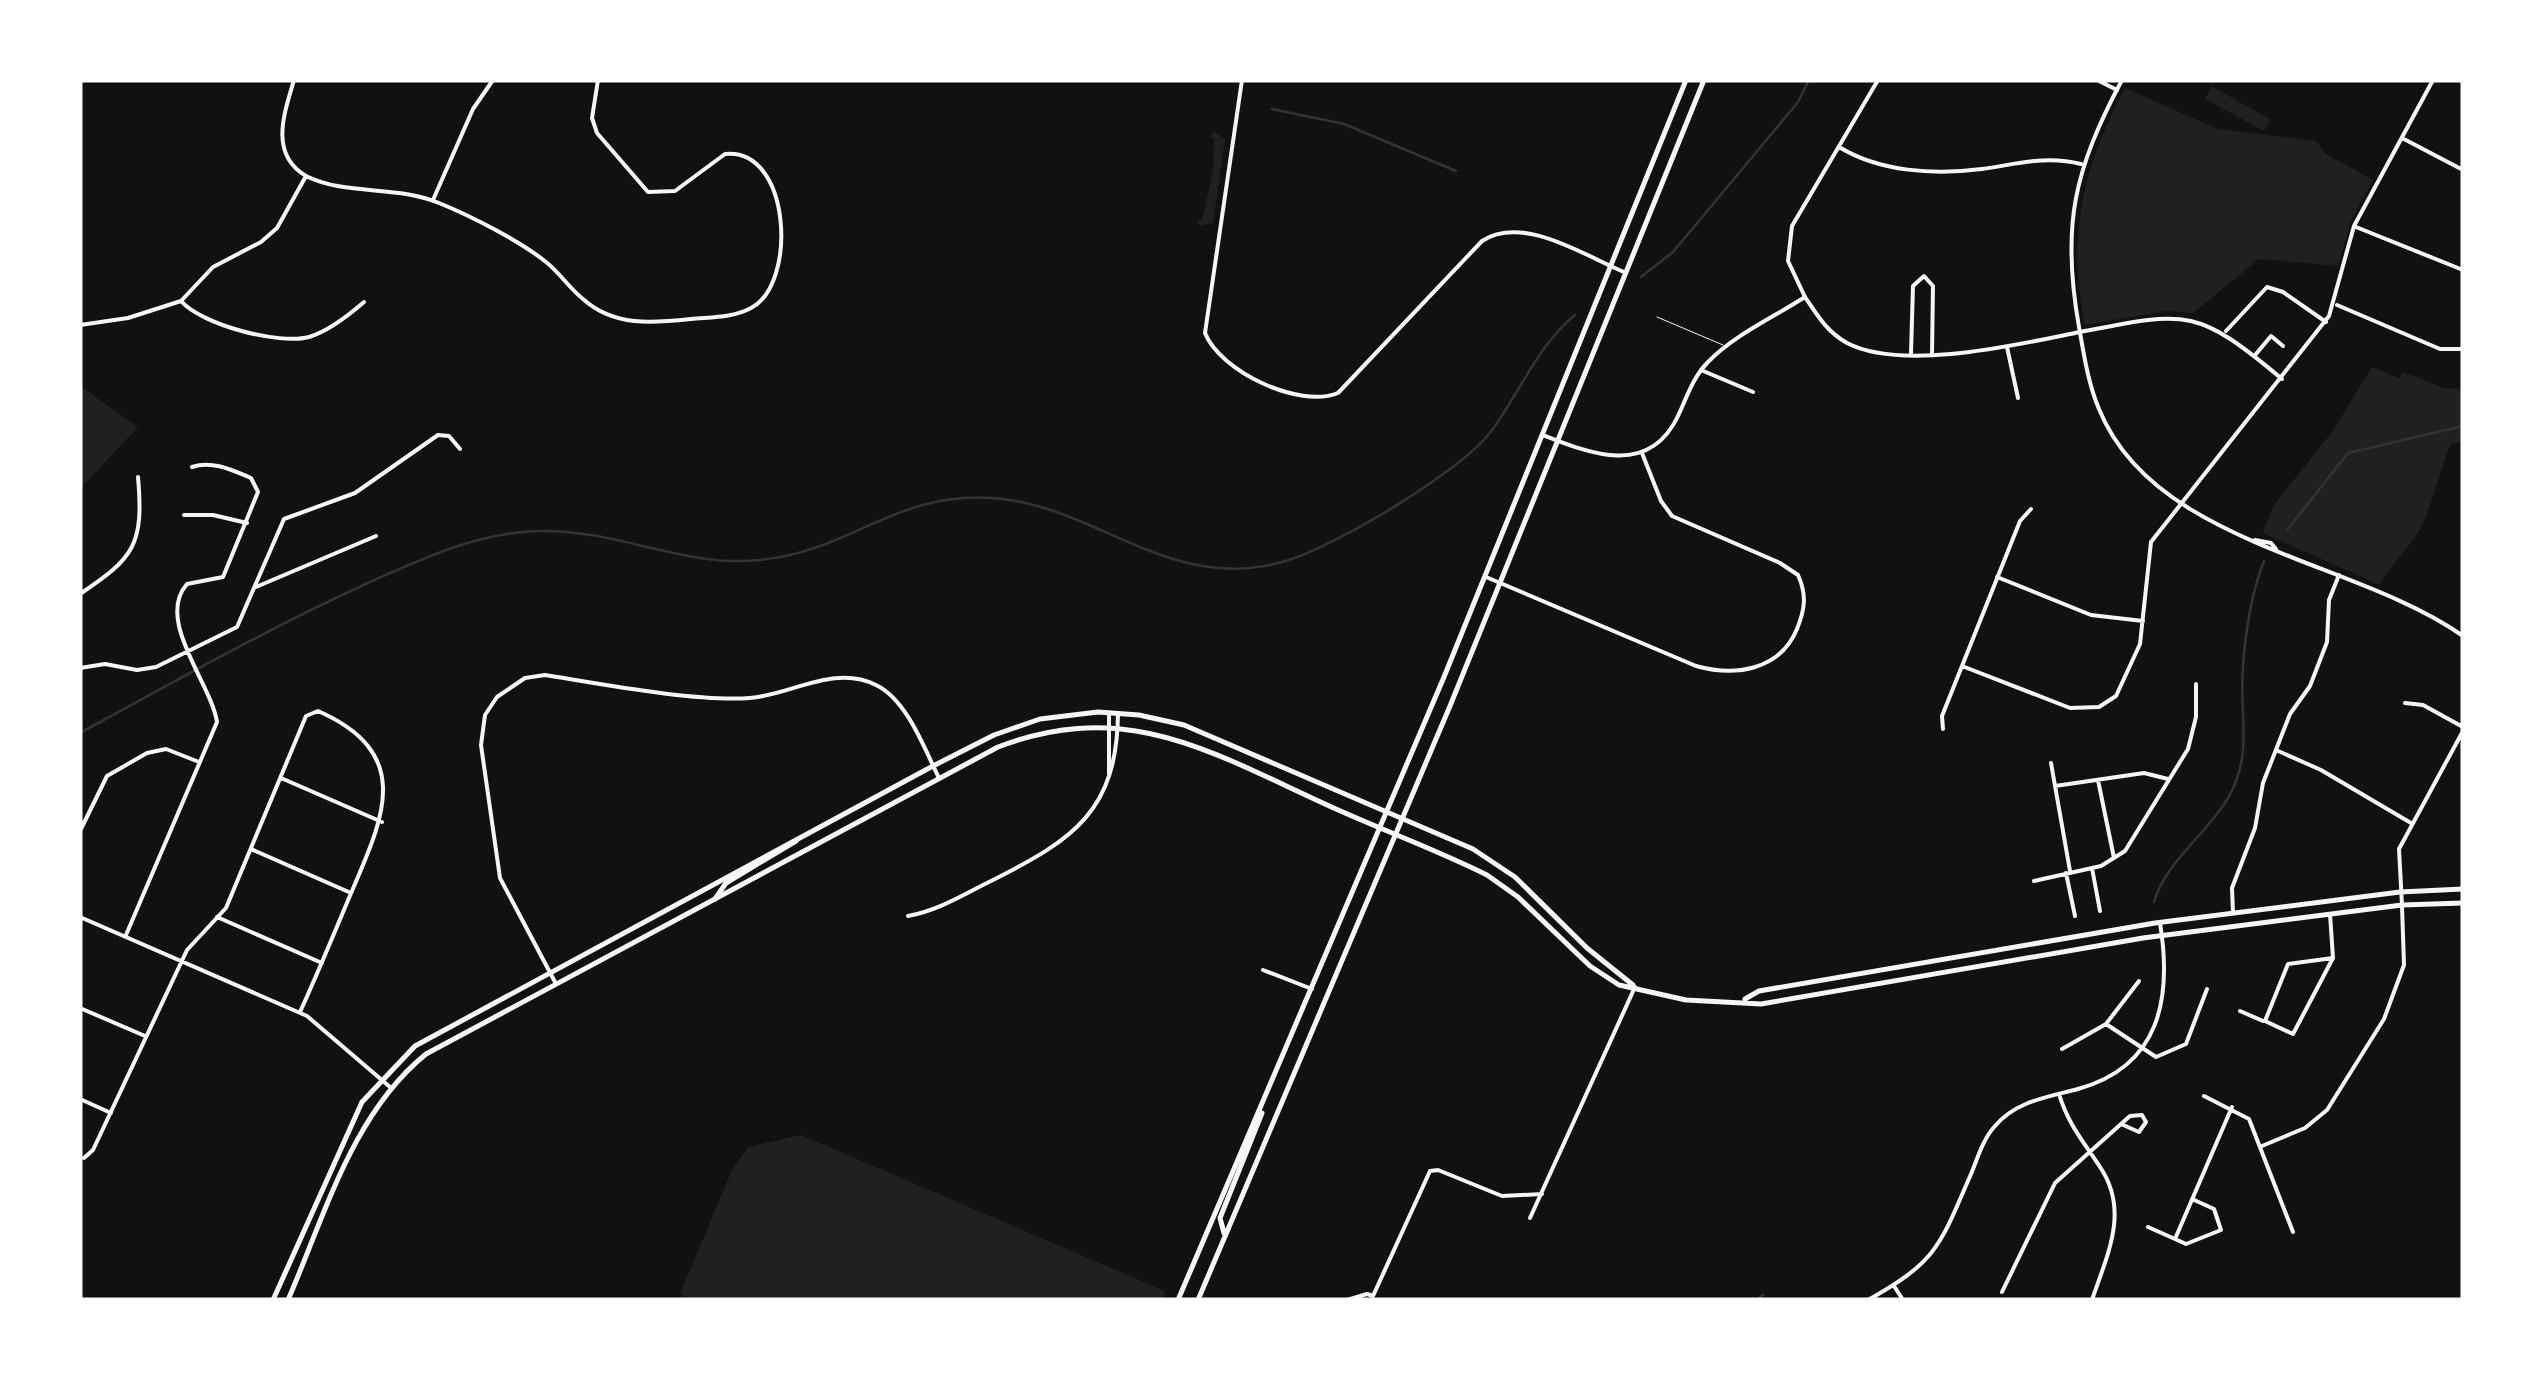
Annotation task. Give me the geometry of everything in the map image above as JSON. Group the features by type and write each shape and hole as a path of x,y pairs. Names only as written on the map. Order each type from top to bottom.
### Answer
{"main road":[{"path":"1178,1300 1387,813 1686,80"},
{"path":"1198,1300 1501,583 1704,80"},
{"path":"273,1300 354,1116 381,1078 432,1034 933,766 1018,725 1068,714 1118,713 1184,725 1473,849 1507,870 1586,948 1635,987"},
{"path":"288,1300 357,1140 390,1086 426,1054 939,778 1023,738 1118,726 1178,738 1504,886 1590,966 1619,985 1686,1000 1761,1004 2143,938 2402,905 2463,903"},
{"path":"715,899 726,883 796,841"},
{"path":"1742,1000 1770,989 2106,930 2400,892 2463,889"},
{"path":"1224,1233 1220,1218 1260,1125 1264,1100"}],"street":[{"path":"294,80 281,138 288,161 306,176 433,200 542,258 587,303 611,316 652,323 753,308 771,291 779,268 774,191 765,169 747,156 726,154 675,192 648,192 597,134 592,118 598,80"},
{"path":"433,200 474,109 493,80"},
{"path":"1242,80 1205,333 1218,357 1236,370 1301,396 1338,393 1482,241 1502,231 1526,232 1626,272"},
{"path":"1878,80 1796,214 1788,238 1791,272 1828,329 1846,342 1932,354 2007,347 2168,316 2201,320 2224,332 2282,379"},
{"path":"1906,80 1986,80"},
{"path":"2097,80 2117,90"},
{"path":"2122,80 2082,164 2069,242 2090,383 2109,428 2132,460 2208,520 2422,608 2463,636"},
{"path":"1962,666 2060,706 2099,707 2122,688 2140,644 2149,548 2326,322 2335,305 2354,226 2433,80"},
{"path":"2402,138 2463,170"},
{"path":"1839,146 1872,164 1926,170 1983,168 2044,158 2082,164"},
{"path":"80,326 128,318 181,302 218,263 260,242 277,228 306,176"},
{"path":"2354,226 2463,270"},
{"path":"1911,353 1913,286 1924,276 1933,286 1932,354"},
{"path":"2224,332 2258,292 2268,287 2283,292 2326,322"},
{"path":"1542,435 1602,457 1642,453 1672,427 1701,370 1726,346 1805,297"},
{"path":"181,302 209,322 298,339 320,332 364,302"},
{"path":"2335,305 2440,348 2463,348"},
{"path":"2254,356 2271,336 2283,346"},
{"path":"2007,347 2018,398"},
{"path":"1701,370 1753,392"},
{"path":"2244,426 2254,434"},
{"path":"80,668 105,664 146,669 188,653 237,627 284,519 355,493 438,435 450,436 460,449"},
{"path":"1485,577 1696,666 1716,670 1761,666 1779,658 1791,644 1804,608 1798,576 1780,563 1672,516 1661,501 1642,453"},
{"path":"126,935 217,722 214,700 178,629 180,594 187,584 223,577 258,492 250,478 202,463 192,466"},
{"path":"80,594 113,574 128,557 137,530 138,477"},
{"path":"1943,729 1942,716 1997,577 2020,521 2032,509"},
{"path":"184,515 213,515 247,524"},
{"path":"256,587 376,536"},
{"path":"2233,913 2232,888 2255,828 2260,791 2327,642 2329,600 2338,575"},
{"path":"1997,577 2091,615 2143,621"},
{"path":"555,982 500,878 480,745 490,705 516,682 545,675 739,699 830,679 856,678 880,687 899,704 939,778"},
{"path":"2034,881 2115,860 2170,780 2194,731 2196,684"},
{"path":"2262,1146 2305,1128 2327,1110 2389,1012 2406,955 2399,849 2463,729 2423,705 2405,704"},
{"path":"84,1158 93,1150 192,942 226,908 306,716 318,711 353,728 371,750 384,800 382,822 300,1012"},
{"path":"1110,713 1110,774"},
{"path":"908,916 939,908 1065,842 1096,806 1110,774 1118,713"},
{"path":"80,832 107,776 147,753 166,748 199,762"},
{"path":"2276,750 2313,765 2411,823"},
{"path":"2050,763 2075,916"},
{"path":"2055,786 2153,772 2170,780"},
{"path":"281,778 382,822"},
{"path":"2098,780 2115,860"},
{"path":"80,811 88,814"},
{"path":"252,849 351,893"},
{"path":"2092,868 2100,911"},
{"path":"2240,1011 2293,1034 2333,958 2330,914"},
{"path":"80,917 300,1012 390,1086"},
{"path":"217,918 322,963"},
{"path":"1868,1300 1894,1286 1935,1254 1996,1124 2024,1104 2104,1079 2140,1050 2163,1004 2166,978 2157,923"},
{"path":"2264,1021 2288,964 2333,958"},
{"path":"1263,970 1312,988"},
{"path":"2062,1049 2106,1024 2139,981"},
{"path":"1530,1218 1635,987"},
{"path":"2106,1024 2156,1057 2186,1044 2207,989"},
{"path":"80,1008 146,1036"},
{"path":"2059,1094 2070,1127 2108,1180 2116,1218 2092,1300"},
{"path":"2204,1096 2249,1120 2293,1232"},
{"path":"80,1099 111,1113"},
{"path":"2176,1238 2232,1108"},
{"path":"2002,1292 2055,1182 2088,1151 2122,1124 2138,1113 2146,1122 2139,1132 2122,1124"},
{"path":"1347,1300 1373,1296 1430,1171 1438,1170 1502,1196 1542,1194"},
{"path":"2148,1227 2186,1244 2221,1230 2214,1209 2192,1199"},
{"path":"1894,1286 1902,1300"}],"lane":[{"path":"1658,317 1726,346"}],"shaded area":[{"path":"2211,86 2270,119 2264,131 2205,99"},
{"path":"2125,88 2218,129 2316,141 2326,154 2373,180 2351,221 2338,266 2259,259 2193,313 2165,311 2085,325 2077,262 2082,203 2098,146"},
{"path":"1214,132 1225,139 1213,223 1200,226 1197,222 1202,219 1213,171 1214,139 1210,136"},
{"path":"2372,367 2399,378 2403,372 2444,388 2463,389 2463,442 2451,444 2421,528 2380,585 2263,533 2273,506 2332,432"},
{"path":"80,386 138,427 80,489"},
{"path":"801,1135 1165,1291 1162,1300 693,1300 680,1294 732,1170 748,1147"}],"waterway":[{"path":"1641,277 1673,252 1798,102 1809,80"},
{"path":"1272,109 1344,124 1456,171"},
{"path":"80,733 370,582 451,548 493,536 567,532 704,559 760,560 821,546 927,504 992,498 1031,504 1136,546 1208,567 1247,568 1289,560 1337,539 1455,465 1492,430 1550,340 1575,315"},
{"path":"2287,530 2348,453 2463,426"},
{"path":"2154,902 2170,870 2228,797 2239,772 2246,636 2264,561"},
{"path":"1757,1300 1763,1295"}]}
